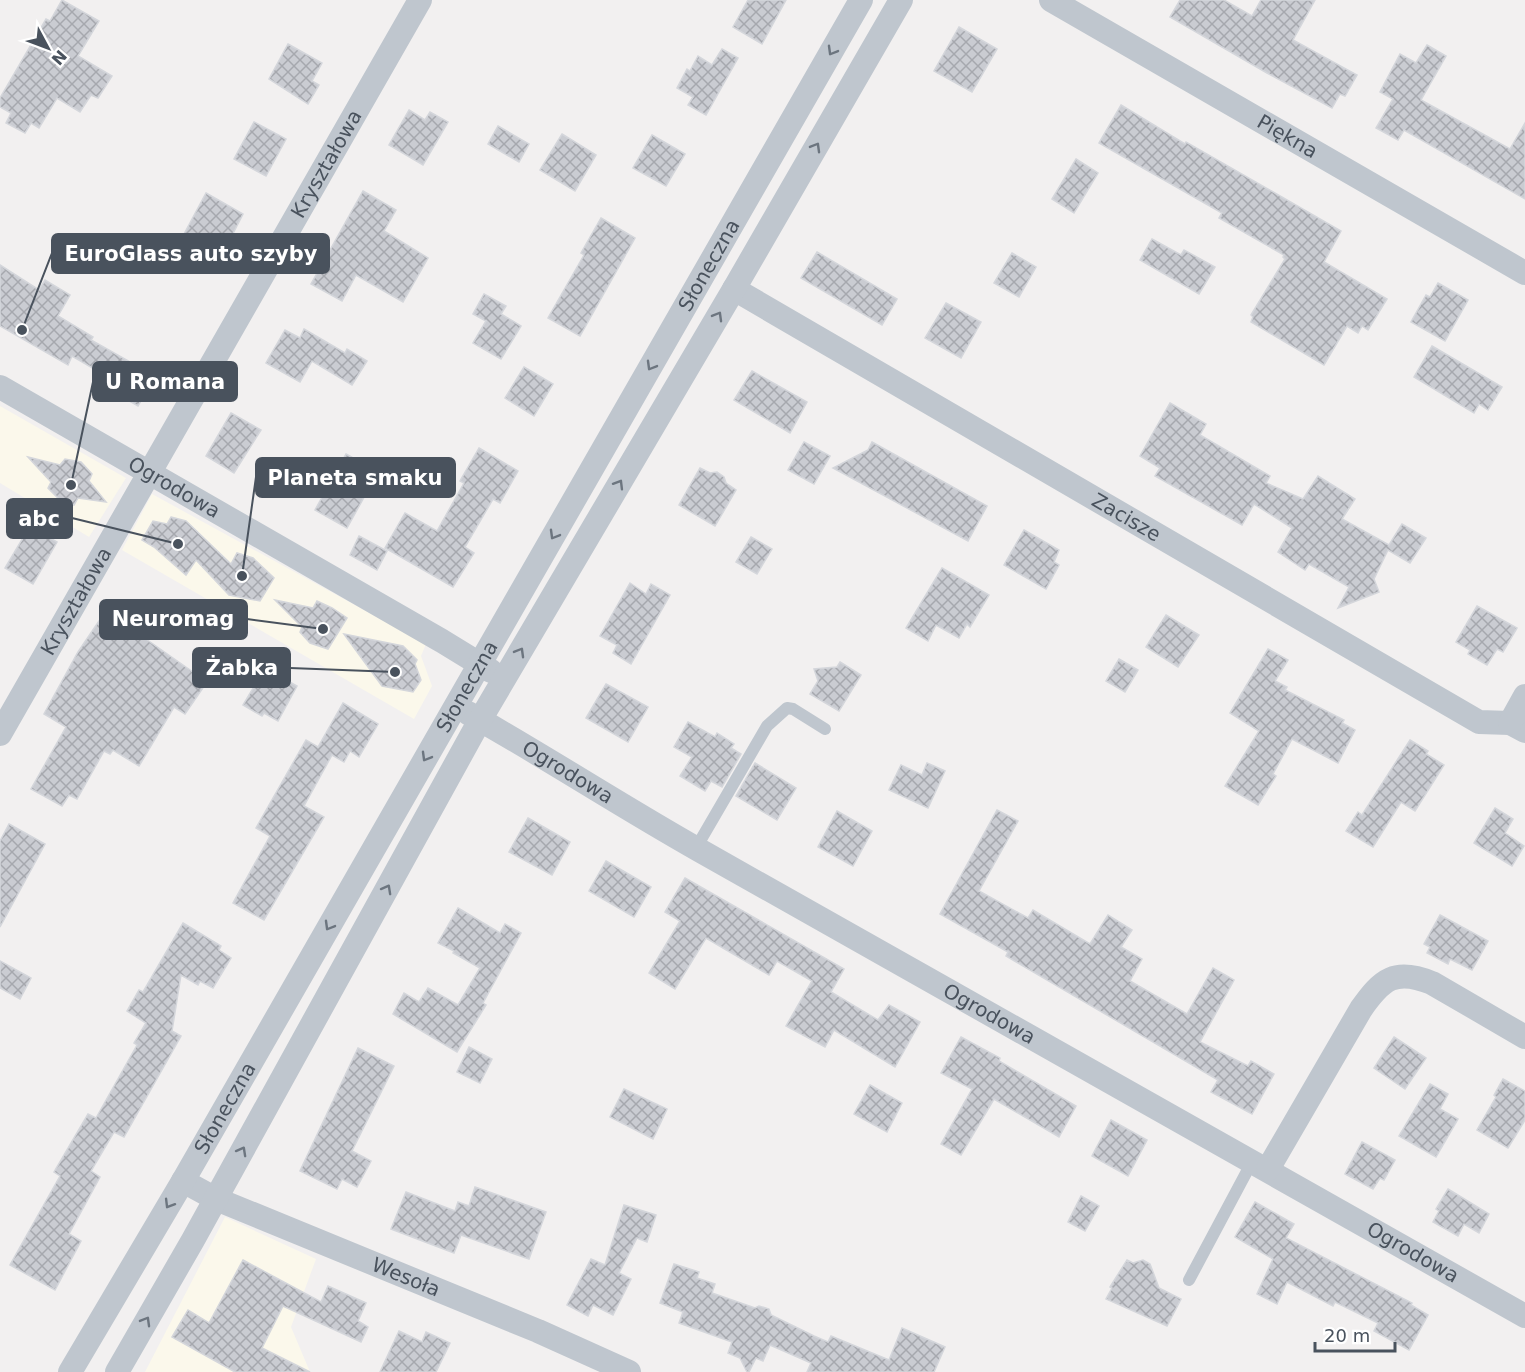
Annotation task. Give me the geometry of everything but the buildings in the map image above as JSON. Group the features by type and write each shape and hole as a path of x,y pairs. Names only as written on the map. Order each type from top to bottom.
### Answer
{"street":[{"name":"Kryształowa","path":"0,734 420,0"},
{"name":"Słoneczna","path":"70,1372 183,1181 861,0"},
{"name":"Słoneczna","path":"117,1372 216,1199 480,720 734,289 900,0"},
{"name":"Piękna","path":"1051,0 1525,273"},
{"name":"Zacisze","path":"734,289 1479,722 1518,727"},
{"name":"Ogrodowa","path":"0,387 504,679"},
{"path":"1518,727 1525,696"},
{"name":"Ogrodowa","path":"455,706 517,740 696,848 1525,1316"},
{"path":"1260,1165 1361,1009 1383,982 1399,975 1432,982 1525,1037"},
{"name":"Wesoła","path":"183,1181 216,1199 538,1331 629,1372"}],"lane":[{"path":"696,848 767,726 774,718 787,708 825,729"},
{"path":"1189,1280 1260,1165"}],"shaded area":[{"path":"0,406 126,478 89,537 0,483"},
{"path":"152,494 426,644 421,656 432,686 414,719 122,550"},
{"path":"225,1217 316,1259 291,1327 310,1372 145,1372"}],"place":[{"name":"EuroGlass auto szyby","path":"22,330"},
{"name":"U Romana","path":"71,485"},
{"name":"abc","path":"178,544"},
{"name":"Planeta smaku","path":"242,576"},
{"name":"Neuromag","path":"323,629"},
{"name":"Żabka","path":"395,672"}]}
